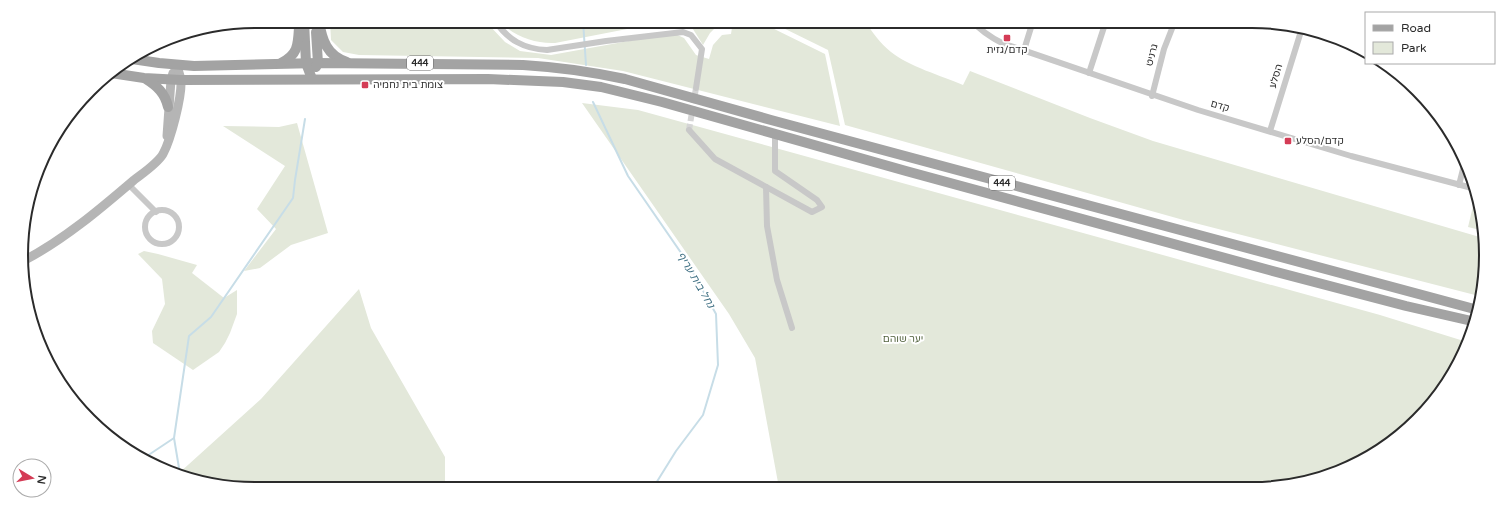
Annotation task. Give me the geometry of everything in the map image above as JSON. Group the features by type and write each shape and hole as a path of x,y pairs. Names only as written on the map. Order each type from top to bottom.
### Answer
{"main road":[{"path":"280,64 294,54 298,43 299,28"},
{"path":"304,28 306,63 312,79"},
{"path":"312,79 318,62 318,28"},
{"path":"320,28 328,49 338,58 353,63"},
{"name":"444","path":"138,60 177,65 318,62 544,66 602,74 1472,309"},
{"name":"444","path":"118,74 144,78 176,80 488,79 563,82 601,87 628,92 906,172 1284,274 1406,306 1469,320"},
{"path":"144,78 160,89 164,95 168,107"}],"street":[{"path":"501,28 510,38 523,46 536,50 566,48 606,41 683,32 688,33 702,49 696,88"},
{"name":"קדם","path":"978,28 990,38 1152,96 1351,156 1468,187"},
{"path":"1024,50 1031,28"},
{"path":"1089,73 1104,28"},
{"name":"גרניט","path":"1152,96 1164,50 1172,28"},
{"name":"הסלע","path":"1270,131 1300,33"},
{"path":"28,258 47,248 70,231 129,185 163,154 176,113 177,65"},
{"path":"167,143 168,107 176,80"},
{"path":"688,130 715,159 812,212 822,207 817,200 774,171 775,134"},
{"path":"1459,185 1463,170"},
{"path":"129,185 156,212"},
{"path":"766,187 767,226 777,280 792,328"},
{"path":"166,211 175,216 178,221 177,236 170,242 161,244 155,242 147,235 146,224 148,218 156,212 166,211"}],"green space":[{"path":"330,28 492,28 505,42 520,51 551,55 673,33 684,38 696,55 709,59 713,45 722,35 731,34 732,28 772,28 825,54 840,126 623,71 538,58 359,55 343,52 331,40"},
{"path":"507,28 632,28 555,43 540,42 524,38"},
{"path":"692,28 715,28 710,33 703,45"},
{"path":"783,28 870,28 887,49 906,62 963,85 970,71 1153,141 1479,237 1479,270 1476,295 1187,221 845,125 828,50"},
{"name":"יער שוהם","path":"582,103 638,110 1380,315 1462,341 1441,381 1423,405 1402,426 1366,452 1352,459 1325,470 1296,478 1267,482 778,482 755,358 729,314"},
{"path":"297,123 328,233 291,245 260,268 244,271 276,229 257,209 285,166 223,126 279,127"},
{"path":"1473,205 1478,229 1468,227"},
{"path":"144,251 197,265 192,273 224,298 237,290 237,314 225,343 219,352 193,370 153,343 152,331 165,304 162,279 138,254"},
{"path":"359,289 371,328 445,457 445,482 240,482 211,478 182,470 261,399"}],"waterway":[{"name":"נחל בית עריף","path":"583,28 586,65"},
{"name":"נחל בית עריף","path":"593,102 628,176 686,260 716,314 718,365 703,415 676,451 657,482"},
{"path":"179,469 174,438 189,336 211,317 293,198 305,119"},
{"path":"148,455 174,438"}],"tunnel":[{"path":"689,130 696,88"}],"place":[{"name":"קדם/גזית","path":"1007,38"},
{"name":"צומת בית נחמיה","path":"365,85"},
{"name":"קדם/הסלע","path":"1288,141"}]}
